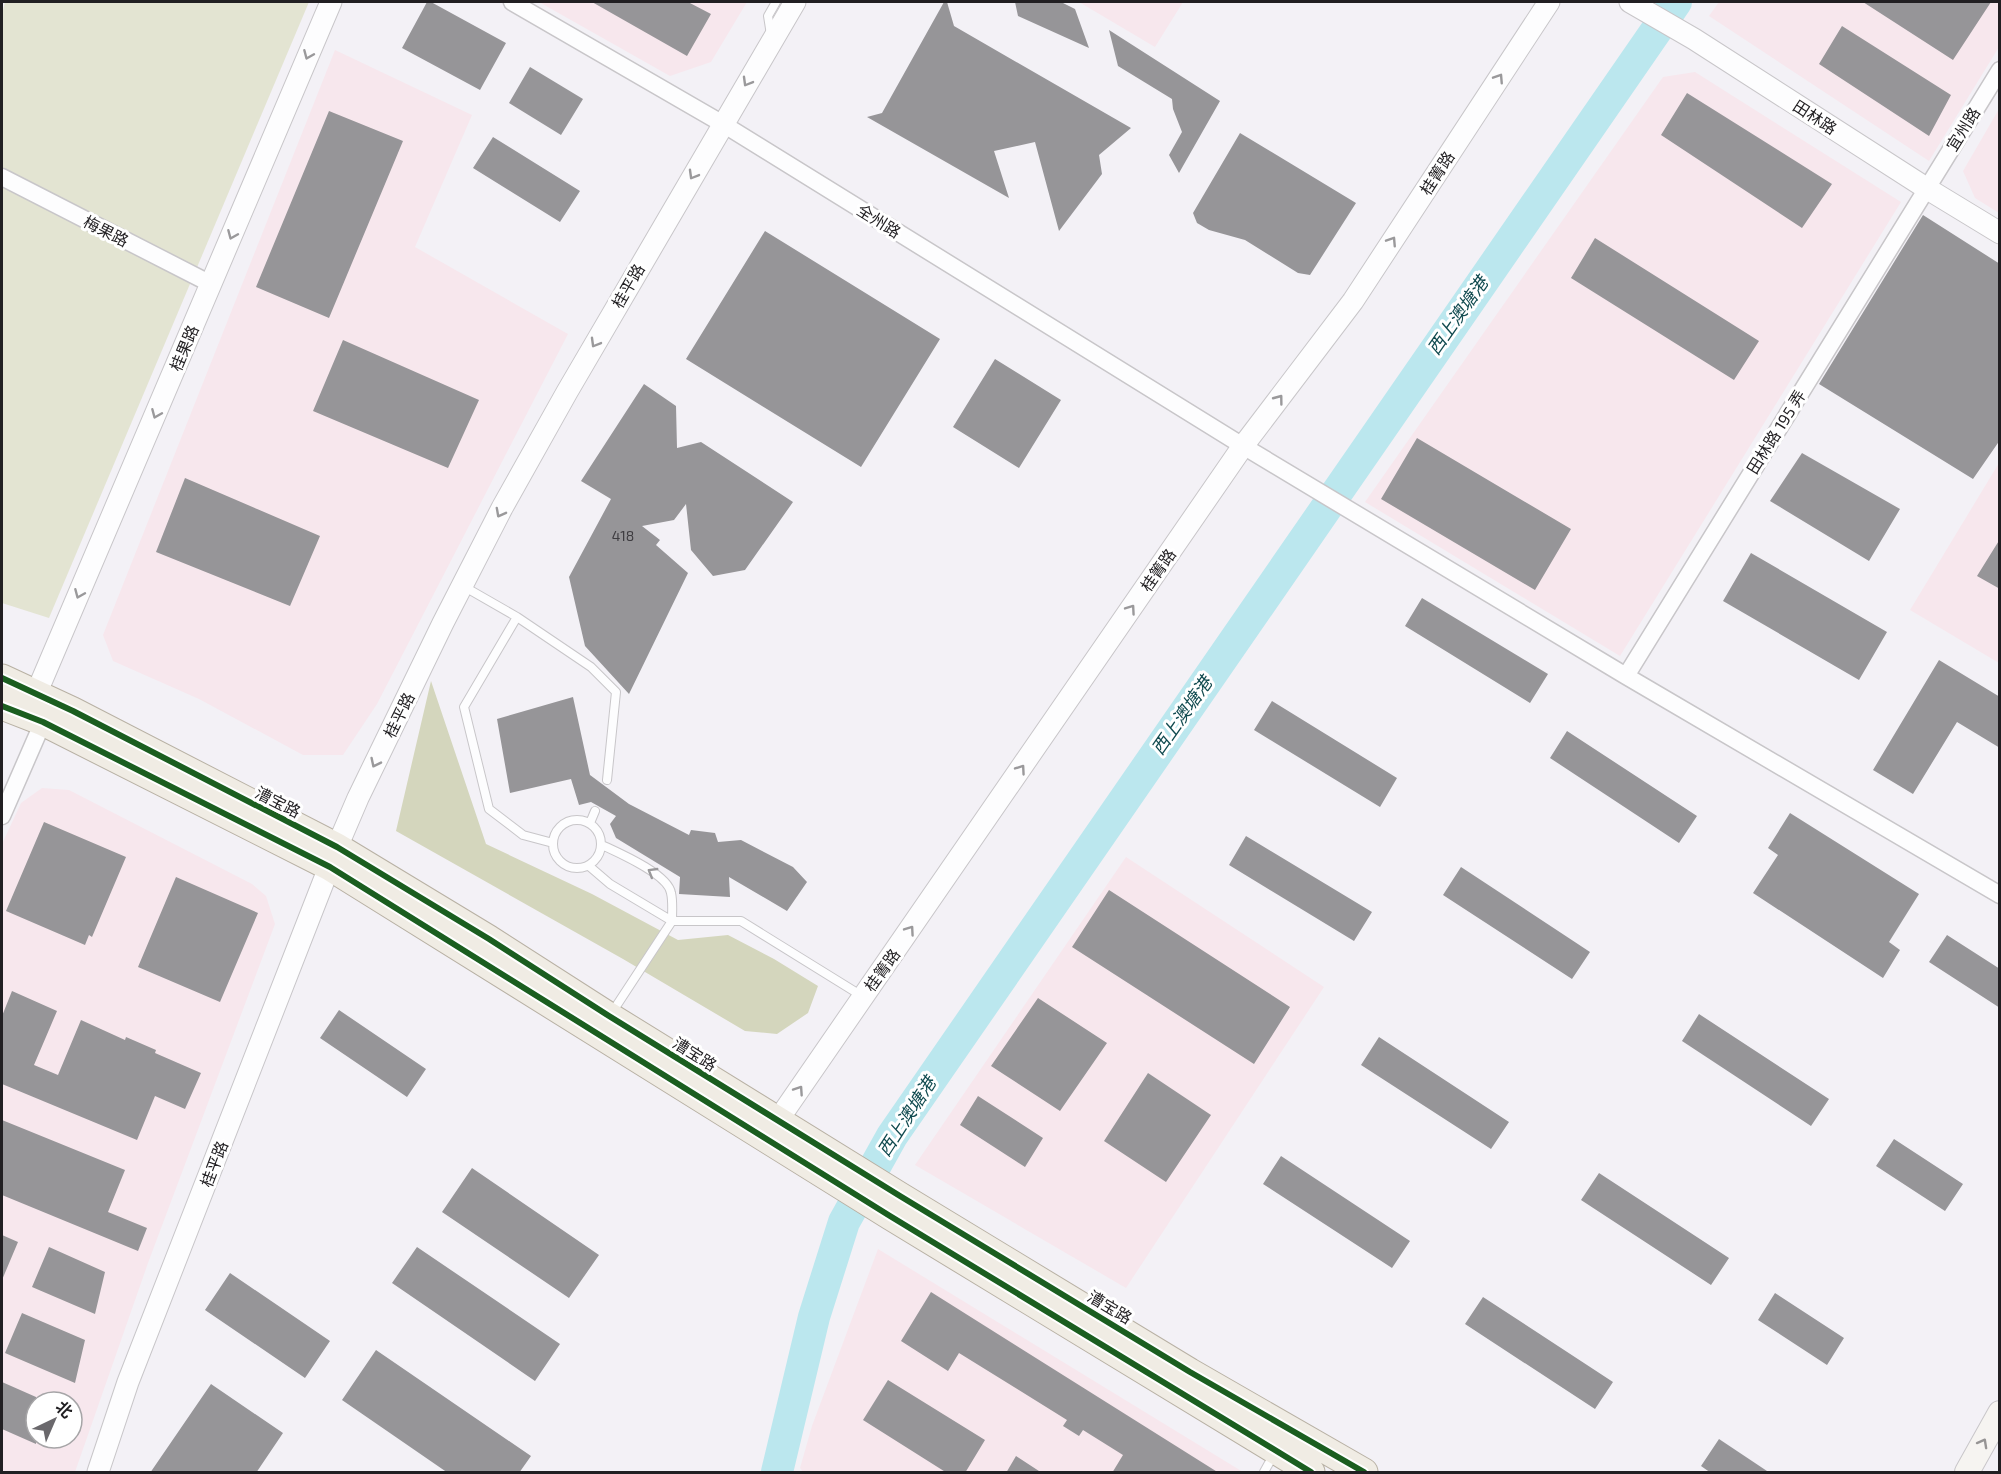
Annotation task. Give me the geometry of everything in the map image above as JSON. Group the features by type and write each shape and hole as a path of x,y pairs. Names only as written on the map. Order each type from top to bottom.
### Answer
{"main road":[{"name":"漕宝路","path":"2,678 83,717 333,857 489,939 609,1016 772,1129"},
{"name":"漕宝路","path":"2,706 43,722 333,857 895,1206 1364,1473"},
{"name":"漕宝路","path":"895,1206 1270,1462 1311,1473"},
{"path":"1967,1473 2000,1413"}],"street":[{"name":"桂果路","path":"36,694 331,2"},
{"name":"全州路","path":"512,2 723,124 1301,481 1626,676 2000,895"},
{"name":"桂平路","path":"98,1473 128,1382 358,798 502,508 567,392 795,2"},
{"name":"桂箐路","path":"772,1129 1244,446 1353,301 1548,2"},
{"name":"田林路","path":"1633,4 1694,39 2000,233"},
{"name":"宜州路","path":"1926,188 2000,70"},
{"name":"梅果路","path":"2,177 211,284"},
{"name":"田林路 195 弄","path":"1626,676 1926,188"},
{"path":"2,816 43,722"}],"lane":[{"path":"772,40 768,16 776,2"},
{"path":"462,586 517,618 591,667 616,692 608,780"},
{"path":"517,618 464,707 489,809 523,835 553,843"},
{"path":"590,823 595,811"},
{"path":"578,819 590,823 599,832 602,845 598,857 589,866 577,868 564,865 556,856 553,843 556,831 565,823 578,819"},
{"path":"602,845 622,854 664,880 671,891 672,921 609,1016"},
{"path":"589,866 610,884 672,921 741,921 863,997"}],"shaded area":[{"path":"539,2 747,2 711,62 670,76"},
{"path":"1079,2 1183,2 1155,47"},
{"path":"1719,2 1999,2 1999,47 1929,161 1709,16"},
{"path":"335,50 472,115 415,247 568,334 377,704 343,755 303,755 199,699 113,661 103,635"},
{"path":"1695,72 1901,202 1620,656 1365,502 1663,77"},
{"path":"1999,109 2000,213 1975,198 1963,171"},
{"path":"1999,463 1999,663 1910,610"},
{"path":"42,788 69,790 252,884 266,896 275,924 148,1263 84,1446 84,1390 24,1390 24,1450 83,1450 75,1472 2,1472 2,844 21,803"},
{"path":"1126,857 1324,987 1126,1288 915,1165"},
{"path":"878,1249 1243,1472 803,1472 800,1468 812,1426"}],"green space":[{"path":"5,2 309,2 49,618 2,603 2,14"},
{"path":"431,681 486,844 592,894 678,940 728,935 774,959 818,986 808,1013 777,1034 745,1031 623,959 396,831"}],"building":[{"path":"427,2 431,2 506,43 480,90 402,48"},
{"path":"592,2 688,2 711,14 687,56"},
{"path":"944,2 947,2 954,26 1131,128 1099,155 1102,174 1059,231 1035,142 994,151 1009,198 867,117 882,113"},
{"path":"1015,2 1061,2 1075,9 1089,48 1018,16"},
{"path":"1863,2 1991,2 1953,60"},
{"path":"1842,26 1951,95 1929,136 1819,64"},
{"path":"1109,30 1220,101 1179,173 1169,155 1182,132 1173,109 1172,99 1118,66"},
{"path":"530,67 583,99 561,135 509,103"},
{"path":"1687,93 1832,184 1802,228 1661,135"},
{"path":"329,111 403,141 329,318 256,287"},
{"path":"1240,133 1356,203 1310,275 1298,273 1245,240 1209,230 1197,223 1193,213"},
{"path":"493,137 580,191 560,222 473,168"},
{"path":"1923,215 2000,264 2000,440 1973,479 1819,384"},
{"path":"765,231 940,339 861,467 686,359"},
{"path":"1595,238 1759,341 1734,380 1571,278"},
{"path":"343,340 479,400 448,468 313,411"},
{"path":"995,359 1061,400 1019,468 953,427"},
{"path":"644,384 676,406 677,448 701,442 793,502 745,570 713,576 691,550 686,504 674,520 642,526 660,540 656,545 688,573 629,694 585,646 569,577 611,499 581,481"},
{"path":"1417,438 1571,529 1535,590 1381,499"},
{"path":"1802,453 1900,509 1869,561 1770,501"},
{"path":"185,478 320,536 290,606 156,552"},
{"path":"2000,539 2000,589 1977,576"},
{"path":"1751,553 1887,632 1859,680 1723,601"},
{"path":"1422,598 1548,674 1530,703 1405,626"},
{"path":"1939,660 2000,697 2000,748 1957,722 1913,794 1873,770"},
{"path":"573,697 590,775 629,804 689,835 691,830 715,833 718,842 741,840 793,867 807,882 787,911 729,877 730,897 679,894 680,877 616,838 610,824 616,816 591,802 579,805 571,779 510,793 497,719"},
{"path":"1272,701 1397,778 1380,807 1254,730"},
{"path":"1567,731 1697,816 1679,843 1550,758"},
{"path":"1790,813 1919,894 1889,942 1900,950 1883,978 1753,893 1778,855 1768,848"},
{"path":"44,822 126,857 92,937 89,935 85,945 6,911"},
{"path":"1246,836 1372,912 1354,941 1229,865"},
{"path":"1461,867 1590,952 1572,979 1443,895"},
{"path":"176,877 258,913 220,1002 138,967"},
{"path":"1109,890 1290,1007 1254,1064 1072,947"},
{"path":"1947,935 2000,969 2000,1008 1929,962"},
{"path":"12,991 57,1011 34,1065 58,1075 81,1020 125,1040 126,1037 156,1050 155,1053 201,1073 185,1109 155,1096 137,1140 2,1084 2,1016"},
{"path":"1038,998 1107,1043 1060,1111 991,1066"},
{"path":"339,1010 426,1069 407,1097 320,1038"},
{"path":"1699,1014 1829,1099 1811,1126 1682,1041"},
{"path":"1379,1037 1509,1122 1491,1149 1361,1065"},
{"path":"1148,1073 1211,1115 1166,1182 1104,1141"},
{"path":"978,1096 1043,1138 1025,1167 960,1125"},
{"path":"2,1120 125,1170 108,1212 147,1228 138,1251 2,1195"},
{"path":"1894,1139 1963,1184 1945,1211 1876,1166"},
{"path":"1281,1156 1410,1241 1392,1268 1263,1184"},
{"path":"472,1168 599,1255 569,1298 442,1212"},
{"path":"1599,1173 1729,1258 1711,1285 1581,1200"},
{"path":"2,1235 18,1242 2,1280"},
{"path":"49,1247 105,1272 95,1314 32,1287"},
{"path":"417,1247 560,1344 535,1381 392,1283"},
{"path":"230,1273 330,1341 305,1378 205,1310"},
{"path":"931,1292 1219,1473 1112,1473 1123,1455 1083,1430 1079,1436 1063,1426 1067,1420 959,1353 948,1371 901,1341"},
{"path":"1775,1293 1844,1338 1827,1365 1758,1320"},
{"path":"1483,1297 1613,1382 1595,1409 1465,1324"},
{"path":"22,1313 85,1340 75,1383 5,1353"},
{"path":"376,1350 531,1456 519,1473 448,1473 342,1400"},
{"path":"888,1380 985,1440 965,1473 947,1473 863,1420"},
{"path":"2,1382 24,1392 24,1439 2,1429"},
{"path":"211,1384 283,1433 256,1473 150,1473"},
{"path":"1719,1439 1770,1473 1711,1473 1701,1466"},
{"path":"1016,1456 1042,1473 1006,1473"}],"waterway":[{"name":"西上澳塘港","path":"777,1472 814,1317 844,1222 892,1136 1676,2"}],"cycle path":[{"path":"2,678 73,711 337,847 489,939 900,1196 1190,1372 1364,1472"},
{"path":"2,706 43,722 330,867 890,1216 1311,1472"}]}
